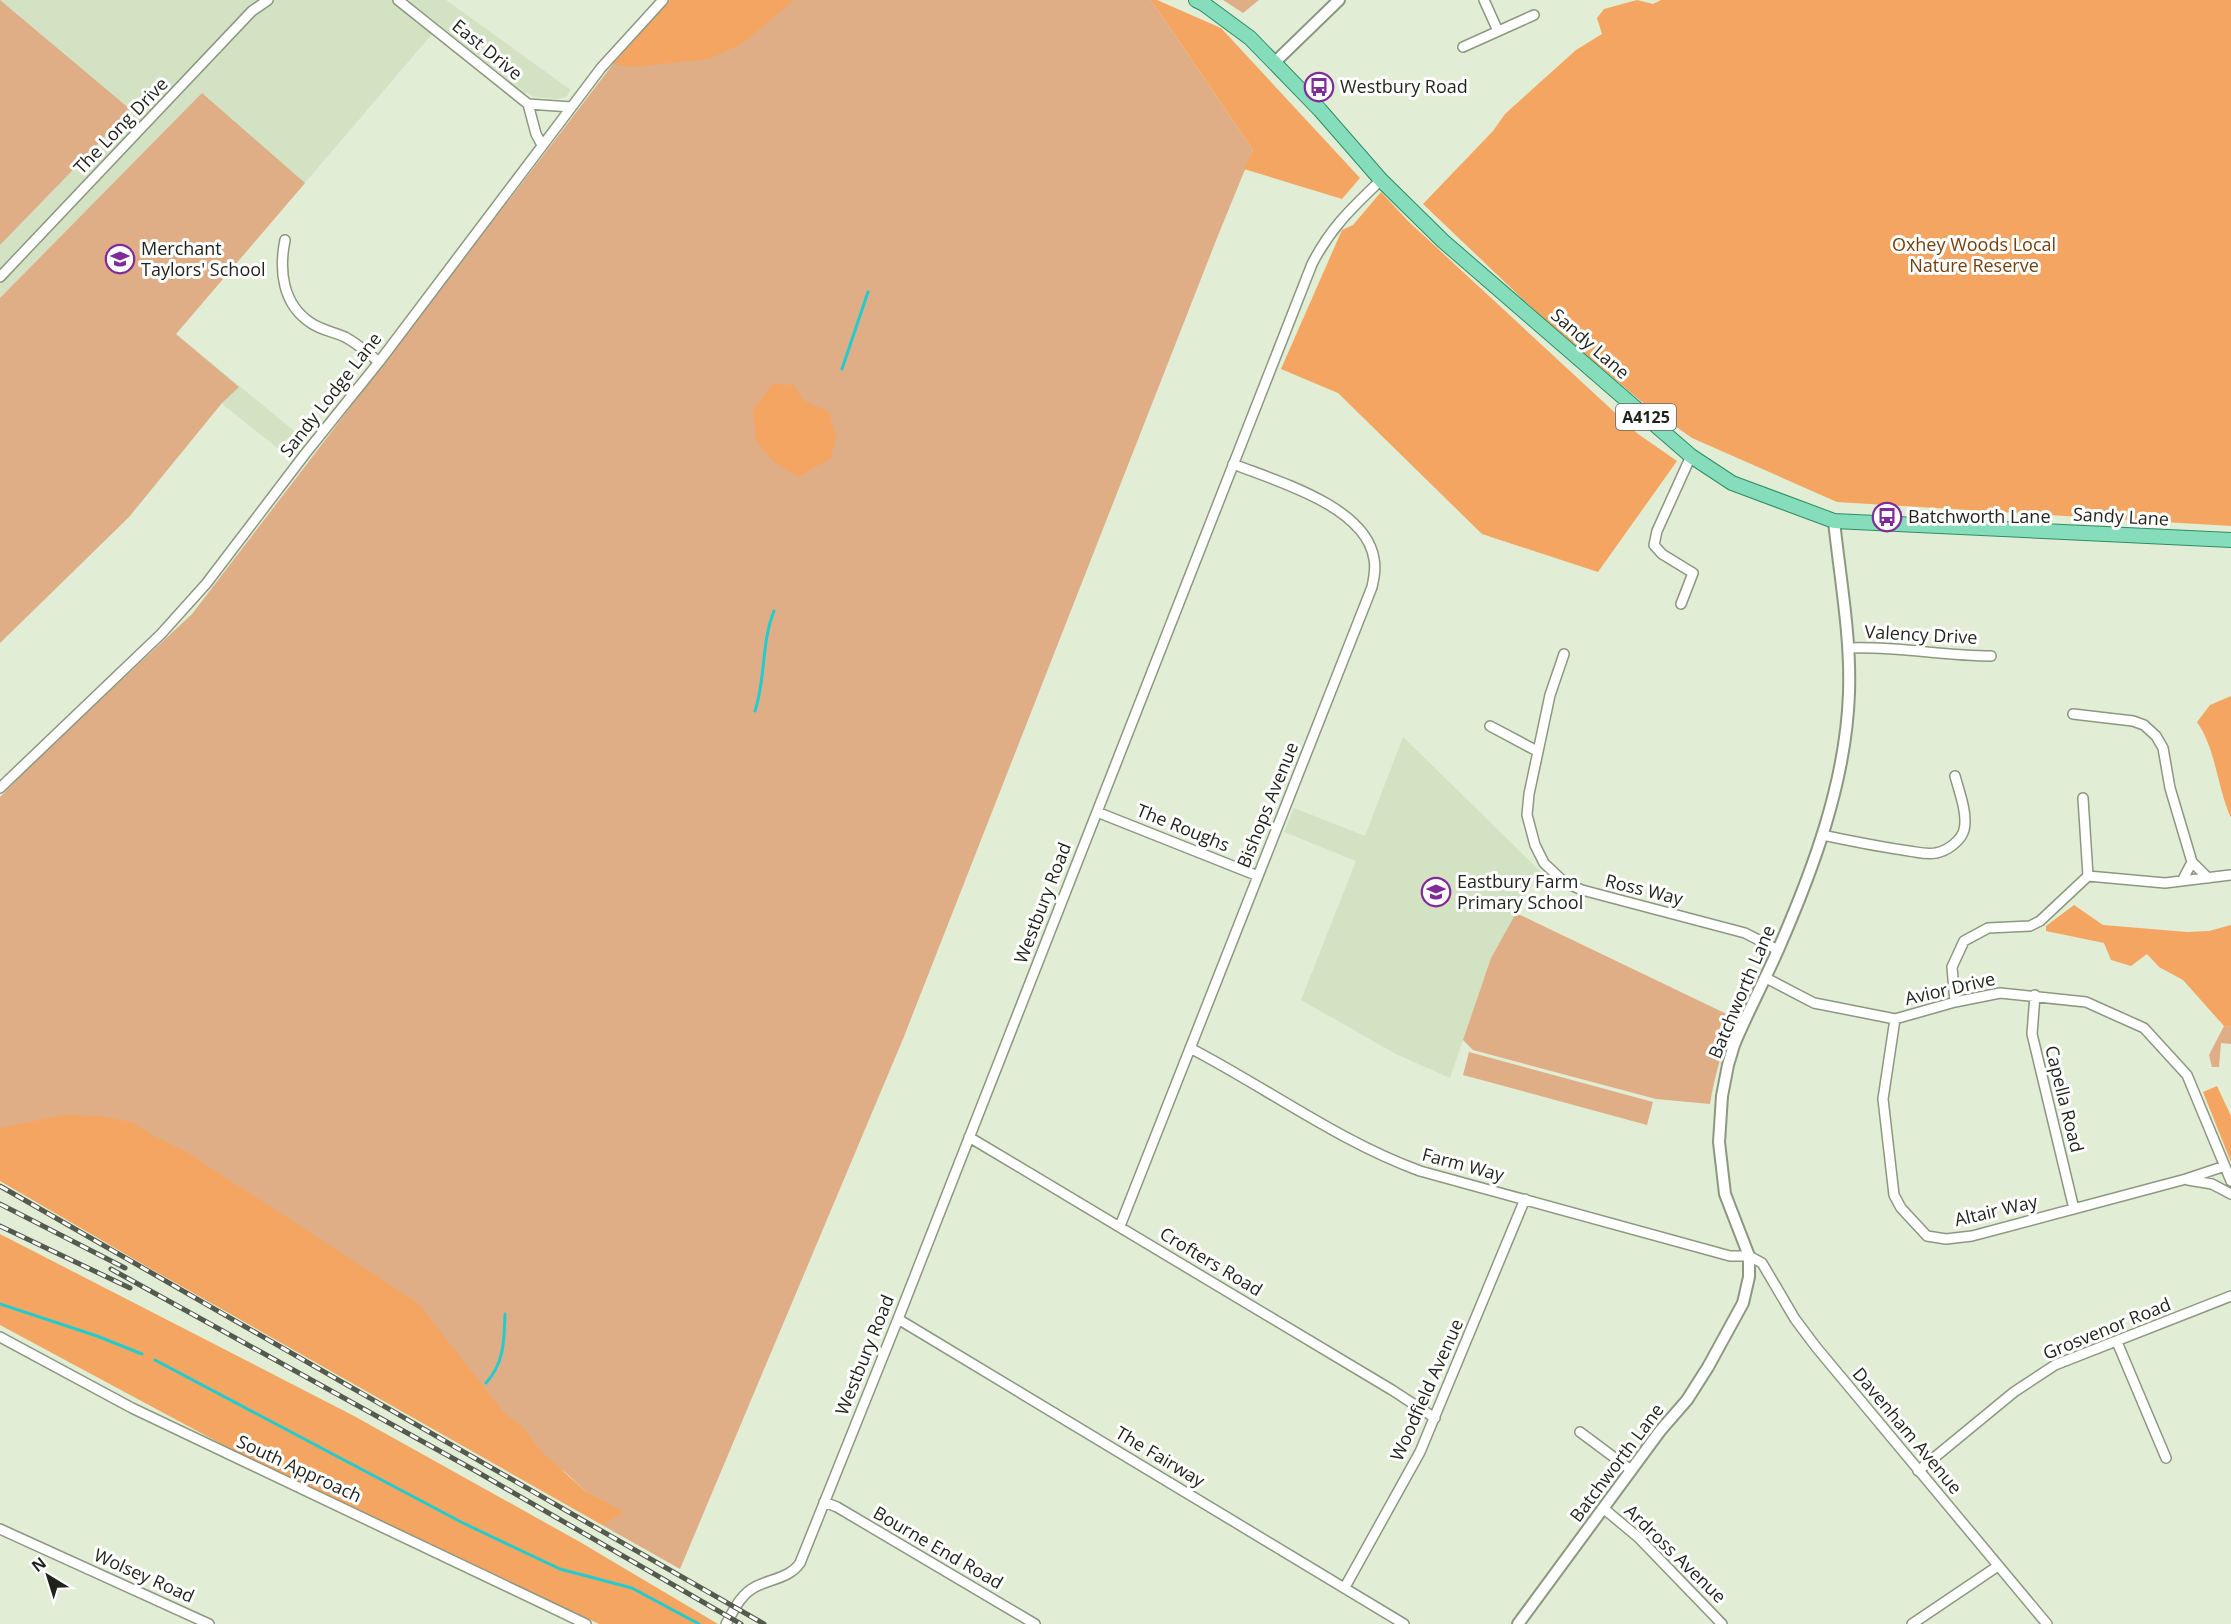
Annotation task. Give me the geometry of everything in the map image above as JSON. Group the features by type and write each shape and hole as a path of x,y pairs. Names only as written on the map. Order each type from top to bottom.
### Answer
{"main road":[{"name":"Sandy Lane","path":"1196,0 1204,3 1250,38 1320,110 1381,180 1443,241 1691,456 1732,483 1834,521 2231,540"}],"street":[{"name":"The Long Drive","path":"0,277 252,11 268,0"},
{"name":"East Drive","path":"398,0 528,104 571,107"},
{"name":"Sandy Lodge Lane","path":"0,788 161,634 206,584 379,362 601,68 663,0"},
{"path":"1274,63 1339,0"},
{"path":"1484,0 1498,31"},
{"path":"1462,47 1534,15"},
{"name":"East Drive","path":"528,104 536,134 542,145"},
{"name":"Westbury Road","path":"726,1624 739,1601 748,1592 797,1567 898,1319 1312,264 1324,240 1345,215 1381,180"},
{"path":"285,240 281,263 282,280 296,309 311,324 359,345 379,362"},
{"path":"1681,604 1693,573 1662,554 1654,545 1657,531 1691,456"},
{"name":"Bishops Avenue","path":"1120,1226 1372,587 1375,560 1373,553 1359,529 1344,514 1334,507 1233,464"},
{"name":"Batchworth Lane","path":"1518,1624 1660,1431 1687,1400 1714,1358 1743,1303 1749,1277 1749,1256 1725,1194 1720,1163 1720,1114 1724,1084 1734,1045 1766,978 1805,886 1822,835 1838,773 1848,717 1849,648 1834,521"},
{"name":"Valency Drive","path":"1849,648 1867,647 1946,652 1962,656 1991,656"},
{"name":"Ross Way","path":"1564,654 1550,695 1527,806 1527,816 1540,856 1548,869 1564,882 1582,890 1745,933 1778,950"},
{"path":"2073,714 2133,721 2144,725 2156,736 2163,748 2175,809 2192,862 2208,878"},
{"path":"1490,726 1537,751"},
{"path":"1822,835 1894,849 1936,853 1946,850 1964,831 1964,814 1955,776"},
{"path":"2083,798 2088,876"},
{"name":"The Roughs","path":"1096,812 1258,876"},
{"path":"2182,881 2192,862"},
{"path":"1955,1002 1952,967 1964,941 1988,928 2030,926 2040,921 2088,876 2145,883 2182,881 2230,874"},
{"name":"Avior Drive","path":"1766,978 1814,1003 1895,1018 2000,993 2086,1002 2144,1028 2187,1075 2231,1181"},
{"name":"Capella Road","path":"2035,995 2032,1034 2074,1209"},
{"name":"Altair Way","path":"1895,1018 1884,1090 1884,1110 1894,1195 1915,1225 1923,1233 1933,1238 1961,1239 2186,1179 2225,1166"},
{"name":"Farm Way","path":"1190,1048 1395,1162 1420,1171 1730,1256 1749,1256"},
{"name":"Crofters Road","path":"969,1137 1435,1418"},
{"path":"2186,1179 2212,1184 2231,1194"},
{"name":"Woodfield Avenue","path":"1345,1587 1404,1484 1435,1418 1525,1199"},
{"name":"Davenham Avenue","path":"1749,1256 1762,1263 1795,1319 1816,1347 2047,1624"},
{"name":"Grosvenor Road","path":"1918,1471 2014,1392 2055,1365 2231,1296"},
{"name":"The Fairway","path":"898,1319 1404,1624"},
{"name":"South Approach","path":"0,1337 132,1408 586,1624"},
{"path":"2117,1342 2166,1458"},
{"path":"1580,1432 1631,1470"},
{"name":"Bourne End Road","path":"824,1502 1035,1624"},
{"name":"Ardross Avenue","path":"1603,1508 1639,1538 1722,1624"},
{"name":"Wolsey Road","path":"0,1529 209,1624"},
{"path":"1912,1624 1998,1566"}],"shaded area":[{"name":"Merchant Taylors' School","path":"0,0 446,0 571,90 566,97 557,99 534,97 526,92 518,101 432,34 176,334 304,439 290,458 221,403 129,517 0,643"},
{"path":"0,0 131,110 0,245"},
{"path":"670,0 1151,0 1253,150 903,1039 680,1569 602,1525 609,1505 585,1491 565,1472 488,1426 0,1160 0,797 40,756 192,614 613,64"},
{"path":"1223,0 1259,0 1243,13"},
{"path":"202,93 305,183 176,334 239,387 222,403 129,517 0,643 0,298"},
{"name":"Eastbury Farm Primary School","path":"1403,737 1540,871 1491,958 1450,1078 1396,1054 1301,1000 1356,861 1284,832 1294,808 1365,836"},
{"path":"1516,913 1735,1018 1720,1060 1710,1104 1656,1099 1473,1050 1463,1040 1491,958"},
{"path":"2224,1026 2231,1027 2231,1044 2221,1043 2219,1067 2212,1067 2209,1055"},
{"path":"1469,1052 1653,1102 1647,1125 1463,1075"}],"green space":[{"path":"670,0 794,0 743,43 709,59 632,67 613,64"},
{"path":"1151,0 1157,0 1221,28 1360,178 1342,199 1244,169 1253,150"},
{"name":"Oxhey Woods Local Nature Reserve","path":"1637,0 1653,4 1661,0 2231,0 2231,526 1837,502 1692,438 1648,407 1550,325 1423,204 1493,131 1505,114 1576,50 1602,34 1597,18 1604,9"},
{"path":"1381,192 1408,221 1638,434 1677,461 1598,572 1482,534 1338,393 1281,369 1342,230 1353,225"},
{"path":"773,384 794,385 803,400 829,412 836,436 831,458 798,477 773,461 756,441 753,410"},
{"path":"2231,696 2231,818 2208,744 2197,722 2210,705"},
{"path":"2074,905 2103,925 2187,932 2209,931 2231,925 2231,1027 2224,1026 2183,980 2159,967 2147,954 2131,966 2111,960 2104,943 2046,931 2046,926"},
{"path":"2217,1086 2231,1116 2231,1162 2203,1092"},
{"path":"64,1115 99,1116 131,1122 185,1151 419,1304 504,1413 523,1427 539,1449 585,1491 624,1512 602,1525 0,1181 0,1128"},
{"path":"0,1234 354,1416 580,1542 718,1624 599,1624 251,1460 0,1325"}],"waterway":[{"path":"842,369 868,292"},
{"path":"755,711 761,686 767,635 774,611"},
{"path":"0,1304 97,1336 142,1354"},
{"path":"486,1383 500,1359 504,1341 505,1314"},
{"path":"155,1360 463,1523 560,1569 632,1588 699,1624"}],"railway":[{"path":"0,1186 764,1624"},
{"path":"0,1204 125,1268"},
{"path":"0,1226 130,1288"},
{"path":"111,1269 474,1470 741,1624"}],"place":[{"name":"Westbury Road","path":"1319,87"},
{"name":"Merchant Taylors' School","path":"120,259"},
{"name":"Batchworth Lane","path":"1887,517"},
{"name":"Eastbury Farm Primary School","path":"1436,892"}]}
